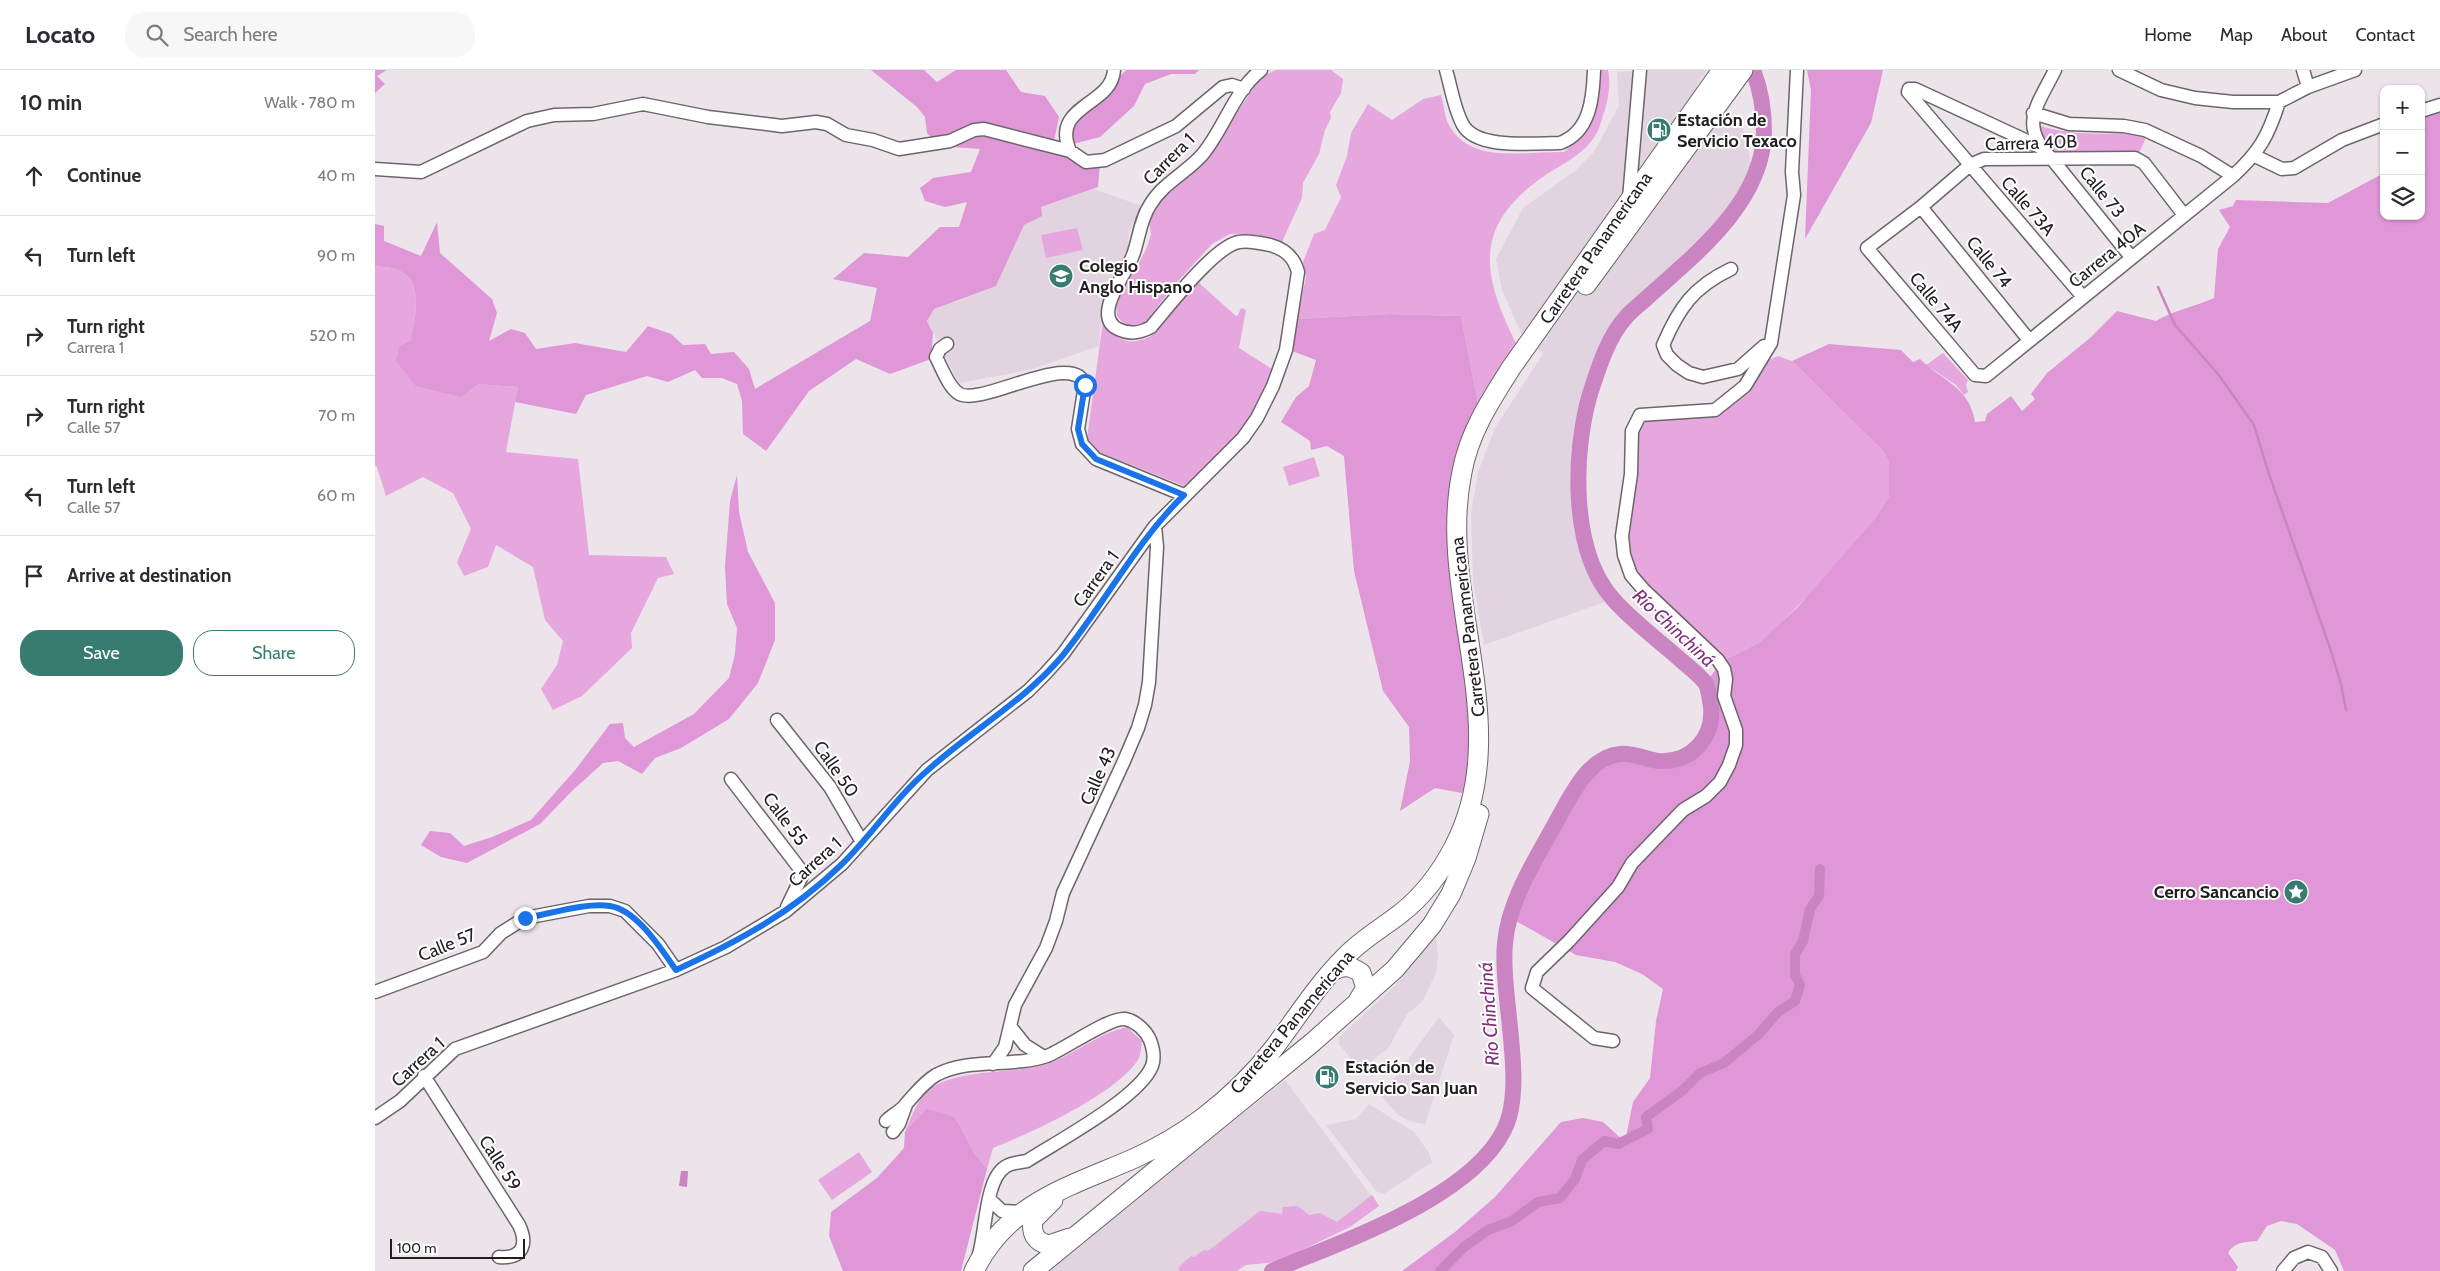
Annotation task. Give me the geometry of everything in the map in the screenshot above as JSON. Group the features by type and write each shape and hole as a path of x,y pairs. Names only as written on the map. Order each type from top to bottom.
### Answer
{"highway":[{"name":"Carretera Panamericana","path":"1033,1271 1313,1042 1395,969 1432,925 1451,894 1466,858 1482,801 1487,764 1488,727 1485,680 1469,577 1467,535 1473,472 1484,436 1520,374 1714,97 1722,70"},
{"name":"Carretera Panamericana","path":"974,1271 991,1242 1021,1212 1037,1201 1157,1147 1211,1112 1252,1074 1331,972 1356,946 1403,912 1422,893 1438,872 1463,827 1472,798 1478,761 1477,682 1460,580 1456,536 1458,493 1462,470 1474,432 1484,410 1511,368 1629,202 1714,97 1743,70"},
{"path":"1331,972 1338,967 1346,966 1361,972 1366,988 1363,996 1357,1002"},
{"path":"1076,1182 1045,1206 1033,1220 1032,1228 1037,1240 1049,1245 1080,1234"}],"street":[{"path":"1067,145 1068,125 1075,115 1107,88 1114,79 1114,70"},
{"name":"Carrera 1","path":"375,1118 400,1101 455,1049 676,970 733,943 786,911 820,884 863,842 927,770 1028,691 1063,654 1155,526 1243,438 1257,418 1273,386 1286,350 1298,272 1295,261 1287,253 1276,247 1253,242 1239,242 1227,246 1214,256 1151,327 1141,332 1125,332 1116,328 1108,319 1108,308 1112,295 1131,261 1143,218 1150,204 1159,192 1203,154 1244,89 1261,70"},
{"path":"1446,70 1462,125 1470,134 1490,142 1561,143 1571,139 1580,132 1586,121 1594,85 1594,70"},
{"path":"1629,202 1640,70"},
{"path":"1613,1041 1594,1038 1532,988 1537,972 1569,942 1618,887 1632,864 1683,810 1706,796 1720,782 1729,765 1736,745 1736,730 1724,696 1726,679 1721,664 1643,589 1631,575 1624,555 1622,536 1631,474 1632,431 1640,415 1715,410 1745,386 1771,343 1794,195 1792,172 1797,70"},
{"path":"2055,70 2033,112 2069,124 2124,126 2145,130 2201,156 2233,176"},
{"path":"2119,70 2161,90 2195,98 2233,102 2279,102 2308,87 2355,70"},
{"path":"2303,70 2308,87"},
{"path":"375,169 399,173 421,172 527,121 553,115 593,114 643,104 708,116 782,126 816,122 846,135 873,140 899,149 950,141 974,130 984,130 1067,145 1086,162 1105,160 1176,126 1223,87 1232,85 1244,89"},
{"name":"Calle 73A","path":"2040,147 1915,89 1909,89 1908,92 2083,297"},
{"name":"Carrera 40A","path":"1980,377 1986,376 2233,176 2255,156 2271,126 2279,102"},
{"path":"2425,111 2440,105"},
{"name":"Calle 73","path":"2033,112 2031,124 2040,147 2052,159 2131,257"},
{"path":"2255,156 2282,169 2294,168 2342,140 2380,126"},
{"name":"Carrera 40B","path":"1867,248 1921,207 1970,165 1984,159 2135,158 2144,163 2184,215"},
{"name":"Calle 74","path":"1921,207 2029,340"},
{"name":"Calle 74A","path":"1867,248 1975,376 1980,377"},
{"path":"1731,269 1714,277 1683,305 1663,344 1667,355 1689,373 1703,377 1730,373 1738,369 1765,345 1771,343"},
{"path":"947,344 940,349 936,357 958,393 969,398 1025,380 1061,373 1073,375 1082,380 1085,385 1078,429 1082,444 1096,459 1184,495"},
{"name":"Calle 43","path":"993,1064 1005,1047 1015,1005 1046,948 1056,921 1063,893 1138,728 1149,682 1157,547 1155,526"},
{"name":"Calle 50","path":"777,720 830,787 863,842"},
{"name":"Calle 55","path":"731,779 800,869 801,878 786,911"},
{"name":"Calle 57","path":"375,992 483,952 501,933 525,918 589,906 610,906 625,911 636,920 657,944 676,970"},
{"path":"886,1121 906,1105 919,1088 937,1075 959,1067 1019,1062 1044,1056 1061,1050 1110,1022 1124,1019 1137,1024 1148,1035 1153,1048 1153,1065 1131,1095 1027,1161 1004,1167 998,1173 989,1199 984,1234 974,1271"},
{"path":"1010,1026 1025,1045 1044,1056"},
{"name":"Calle 59","path":"425,1076 519,1224 525,1237 523,1246 516,1254 509,1257 499,1257"},
{"path":"893,1132 899,1124 906,1105"},
{"path":"989,1199 1003,1211 1021,1212"},
{"path":"2283,1271 2294,1258 2309,1252 2322,1257 2331,1271"}],"shaded area":[{"path":"375,70 387,70 377,76 385,84 375,93"},
{"path":"871,70 924,70 937,82 956,70 1006,70 1021,92 1045,96 1059,117 1054,141 1100,163 1098,187 1041,207 1042,216 1024,225 996,286 934,309 927,321 933,333 931,359 890,374 856,359 809,391 766,451 743,434 742,401 737,384 722,378 702,378 695,370 668,382 647,376 586,395 576,414 515,402 518,387 478,384 461,397 416,386 396,361 400,345 410,341 416,312 415,291 406,275 396,269 375,266 375,224 384,226 384,241 421,256 437,222 440,253 492,299 497,313 489,341 511,329 525,333 536,349 575,343 626,352 648,326 671,334 683,345 705,344 711,354 734,352 749,369 755,389 870,321 877,288 833,279 864,253 908,257 940,227 959,227 967,202 945,207 925,201 920,188 933,178 971,172 980,149 939,146 927,133 925,117 917,107"},
{"path":"1126,70 1199,70 1195,74 1171,74 1145,84 1134,106 1100,137 1069,145 1070,129"},
{"path":"1276,70 1331,70 1343,79 1341,93 1330,112 1331,118 1325,130 1319,154 1303,183 1302,198 1282,242 1259,235 1230,234 1212,244 1170,290 1146,322 1131,326 1122,322 1117,316 1116,303 1118,294 1129,276 1136,269 1147,247 1151,234 1149,220 1157,204 1207,157 1261,77"},
{"path":"1600,70 1608,70 1609,87 1605,110 1595,136 1579,153 1547,174 1523,193 1506,212 1495,231 1490,251 1491,272 1496,295 1517,345 1479,409 1461,316 1390,314 1296,319 1306,278 1303,262 1314,234 1325,230 1341,197 1336,185 1347,156 1351,133 1368,104 1392,120 1423,99 1441,95 1449,125 1458,138 1470,146 1500,153 1564,152 1587,131 1596,102"},
{"path":"1707,70 1696,86 1741,120 1755,179 1724,223 1672,276 1625,317 1602,361 1590,396 1582,431 1580,500 1582,530 1588,558 1599,581 1613,599 1484,645 1473,580 1471,514 1478,472 1495,428 1543,354 1521,333 1502,290 1496,259 1523,208 1576,170 1594,152 1619,106 1617,72"},
{"path":"1807,70 1883,70 1871,123 1805,239 1811,90"},
{"path":"2440,107 2440,1271 2344,1271 2335,1250 2297,1224 2281,1221 2267,1226 2257,1241 2241,1243 2231,1249 2228,1253 2238,1267 2236,1271 1402,1271 1455,1232 1495,1197 1561,1122 1583,1118 1603,1122 1625,1142 1633,1102 1650,1078 1656,1021 1663,989 1642,974 1615,962 1576,955 1509,917 1577,786 1595,764 1620,754 1662,761 1684,757 1701,744 1711,725 1711,704 1706,683 1721,662 1760,642 1798,607 1875,518 1889,497 1889,463 1884,452 1792,361 1829,344 1901,350 1913,362 1920,359 1961,392 1972,410 1975,422 1985,421 1987,414 2011,396 2022,411 2035,399 2031,394 2047,373 2090,338 2117,311 2156,321 2214,298 2218,249 2230,227 2219,210 2233,206 2236,200 2328,203 2380,175 2380,220 2425,220 2425,113"},
{"path":"2036,124 2076,133 2143,134 2145,140 2139,153 2124,151 2053,154 2047,151"},
{"name":"Colegio Anglo Hispano","path":"1094,189 1142,206 1129,232 1127,266 1102,308 1099,346 1029,370 959,383 927,321 934,309 996,286 1024,225 1040,207"},
{"path":"1077,228 1083,250 1046,258 1041,235"},
{"path":"375,266 396,269 406,275 415,291 416,312 410,341 400,345 478,384 518,387 506,452 578,459 589,555 666,557 674,574 658,578 631,633 632,648 582,696 553,710 541,689 557,665 563,641 545,620 533,567 496,545 488,567 464,576 457,562 471,529 453,493 423,477 386,496 375,465"},
{"path":"1198,282 1236,316 1241,308 1246,310 1239,348 1275,371 1270,385 1240,435 1187,487 1099,452 1087,443 1103,321 1113,333 1124,340 1136,341 1151,336"},
{"path":"1390,314 1461,316 1479,409 1461,451 1473,727 1467,794 1435,788 1400,811 1410,761 1409,727 1383,691 1354,571 1344,456 1327,446 1311,450 1310,441 1281,422 1296,397 1309,386 1316,360 1292,351 1296,319"},
{"path":"1943,353 1968,380 1966,385 1968,392 1964,395 1956,385 1926,365"},
{"path":"1778,356 1792,361 1884,452 1889,463 1889,497 1875,518 1808,596 1779,625 1760,642 1721,662 1635,585 1623,551 1625,435 1634,422 1661,417 1691,418 1703,416 1767,361"},
{"path":"1314,457 1320,476 1289,486 1283,467"},
{"path":"737,475 739,512 748,552 775,603 775,640 758,683 729,719 681,748 655,758 642,774 618,761 603,763 540,824 467,863 441,857 421,845 430,831 450,833 464,846 492,837 531,820 576,769 610,724 623,723 625,738 634,747 694,714 729,678 735,654 737,628 727,604 725,567 730,501"},
{"path":"1436,935 1438,956 1436,973 1422,1002 1407,1014 1389,1047 1360,1070 1339,1044 1339,1037 1395,986"},
{"path":"1439,1017 1454,1035 1425,1124 1411,1122 1398,1115 1371,1084 1390,1084"},
{"path":"1127,1027 1142,1041 1139,1058 1127,1073 1092,1099 1050,1123 993,1148 987,1169 975,1154 955,1117 905,1132 921,1098 936,1085 968,1075 1040,1066 1064,1057 1108,1033"},
{"path":"1285,1080 1379,1206 1350,1227 1278,1226 1202,1271 1045,1271"},
{"path":"1369,1104 1414,1132 1429,1153 1432,1162 1384,1194 1376,1191 1326,1125 1356,1119"},
{"path":"927,1109 955,1117 975,1154 987,1169 961,1271 843,1271 829,1236 831,1212 877,1178 904,1148 905,1132"},
{"path":"859,1152 872,1172 832,1200 818,1180"},
{"path":"681,1171 688,1171 687,1187 679,1186"},
{"path":"1372,1195 1379,1206 1350,1227 1277,1262 1246,1265 1237,1271 1180,1271 1178,1268 1191,1256 1194,1257 1204,1250 1208,1251 1260,1211 1282,1214 1283,1207 1298,1206 1309,1215 1320,1213 1337,1222"}],"waterway":[{"name":"Río Chinchiná","path":"1272,1271 1401,1216 1463,1177 1487,1155 1504,1130 1510,1111 1513,1090 1513,1065 1504,964 1505,943 1512,909 1535,860 1571,794 1584,776 1600,761 1609,756 1620,754 1629,754 1659,761 1671,761 1690,753 1698,746 1709,729 1711,707 1708,689 1704,681 1629,616 1613,599 1599,579 1589,555 1582,528 1578,472 1584,417 1596,374 1614,333 1630,313 1707,243 1740,203 1753,181 1761,157 1764,132 1761,100 1753,70"},
{"path":"2158,287 2175,325 2218,374 2254,425 2268,471 2331,651 2341,684 2346,710"},
{"path":"1440,1271 1464,1247 1488,1230 1512,1221 1538,1202 1560,1198 1575,1179 1582,1160 1604,1141 1618,1144 1648,1129 1646,1117 1683,1090 1700,1073 1724,1063 1758,1035 1778,1012 1795,1001 1800,985 1795,975 1795,954 1803,941 1810,909 1819,896 1820,869"}],"place":[{"name":"Estación de Servicio Texaco","path":"1659,130"},
{"name":"Colegio Anglo Hispano","path":"1061,276"},
{"name":"Cerro Sancancio","path":"2296,892"},
{"name":"Estación de Servicio San Juan","path":"1327,1077"}],"route":[{"path":"525,918 589,906 610,906 625,911 636,920 657,944 676,970 754,932 786,911 842,864 927,770 1028,691 1063,654 1155,526 1184,495 1096,459 1082,444 1078,429 1085,385"}]}
